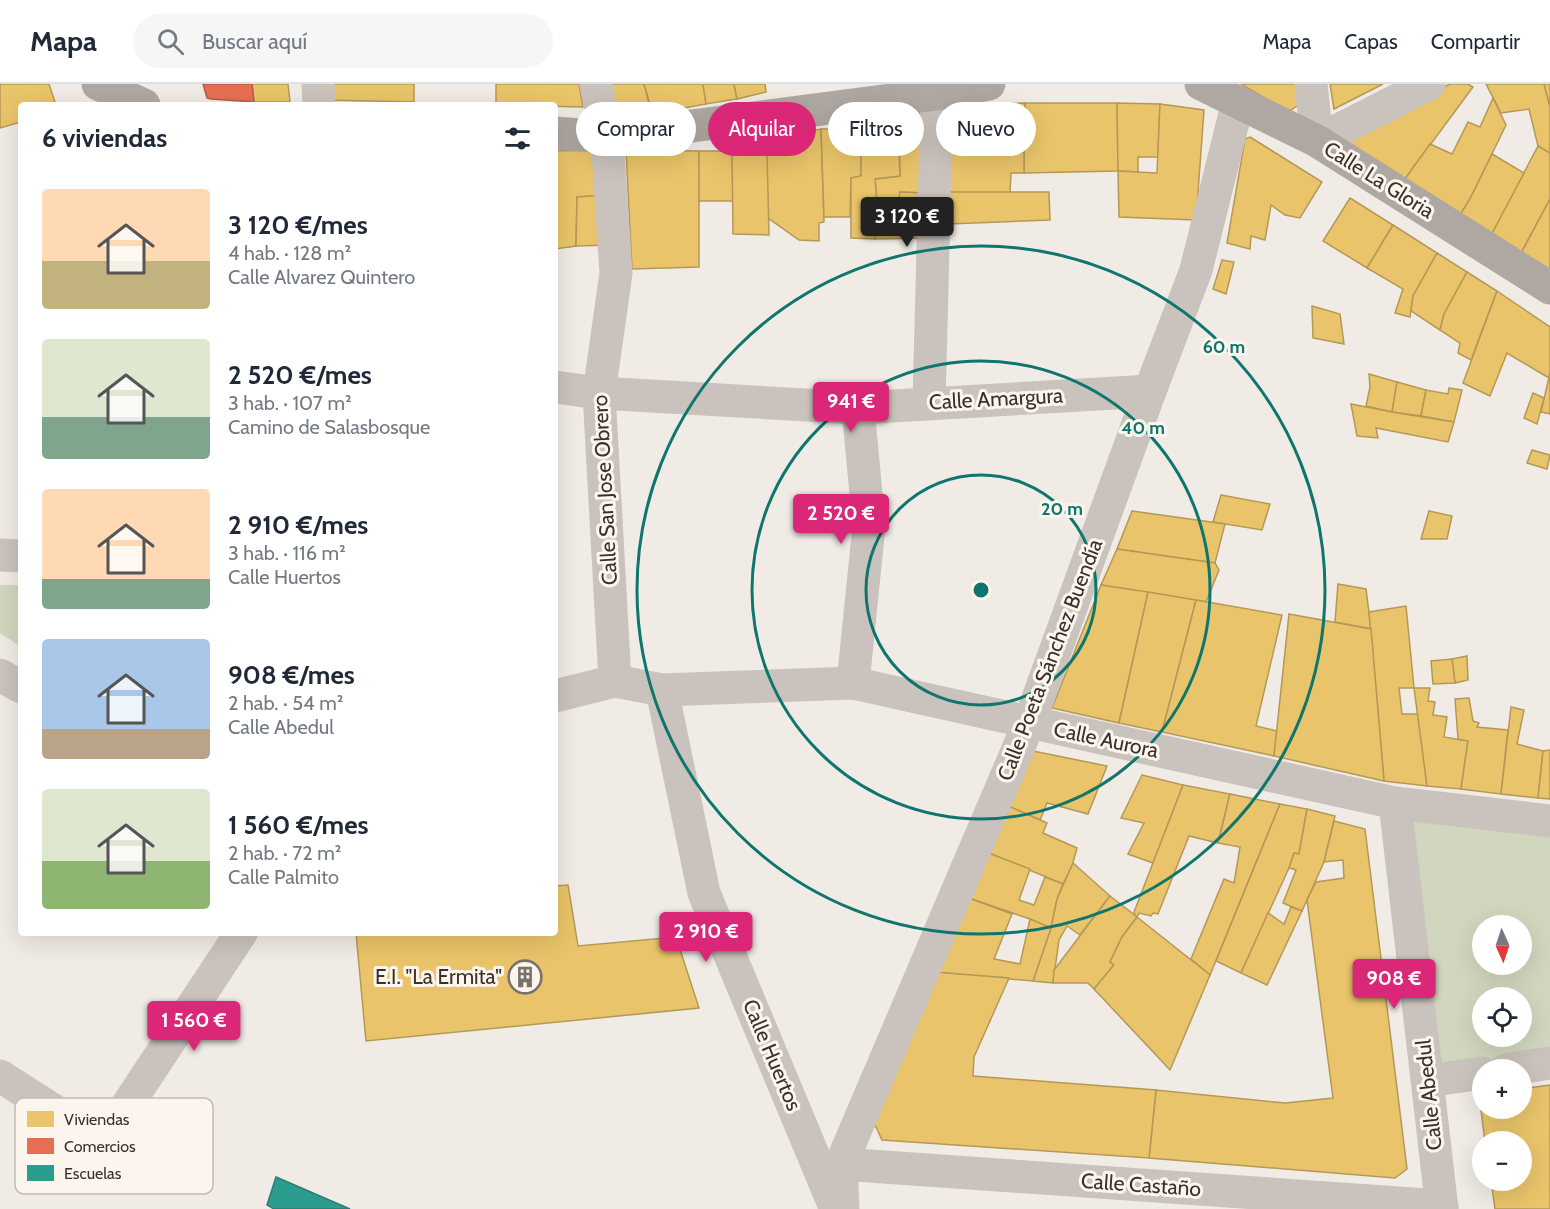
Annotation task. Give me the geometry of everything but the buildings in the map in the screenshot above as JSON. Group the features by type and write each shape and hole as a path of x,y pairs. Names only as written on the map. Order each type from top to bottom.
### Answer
{"main road":[{"path":"98,84 137,102"},
{"path":"696,125 937,94 989,84"},
{"name":"Calle La Gloria","path":"1201,84 1317,141 1550,288"},
{"path":"558,133 576,134"}],"street":[{"path":"318,84 319,102"},
{"name":"Calle San Jose Obrero","path":"596,84 600,102"},
{"path":"1311,84 1317,141 1429,84"},
{"path":"929,403 937,94"},
{"name":"Calle Poeta Sánchez Buendía","path":"843,1209 841,1164 1029,723 1196,270 1238,102"},
{"name":"Calle San Jose Obrero","path":"608,156 616,273 599,393 615,681"},
{"name":"Calle Amargura","path":"558,387 599,393 858,408 1150,391"},
{"path":"853,683 869,526 858,408"},
{"path":"0,555 18,556"},
{"path":"0,675 18,685"},
{"name":"Calle Aurora","path":"558,695 615,681 662,690 853,683 1395,803 1550,820"},
{"name":"Calle Huertos","path":"662,690 704,892 836,1209"},
{"name":"Calle Abedul","path":"1395,803 1442,1208"},
{"path":"132,1098 239,936"},
{"path":"1532,1066 1550,1063"},
{"path":"1428,1081 1472,1074"},
{"path":"0,1076 34,1098"},
{"name":"Calle Castaño","path":"841,1164 1442,1208"}],"green space":[{"path":"0,585 18,585 18,645 0,633"},
{"path":"1395,803 1550,821 1550,1063 1532,1066 1532,1059 1472,1059 1472,1075 1428,1081"}],"place":[{"name":"E.I. \"La Ermita\"","path":"525,977"}]}
